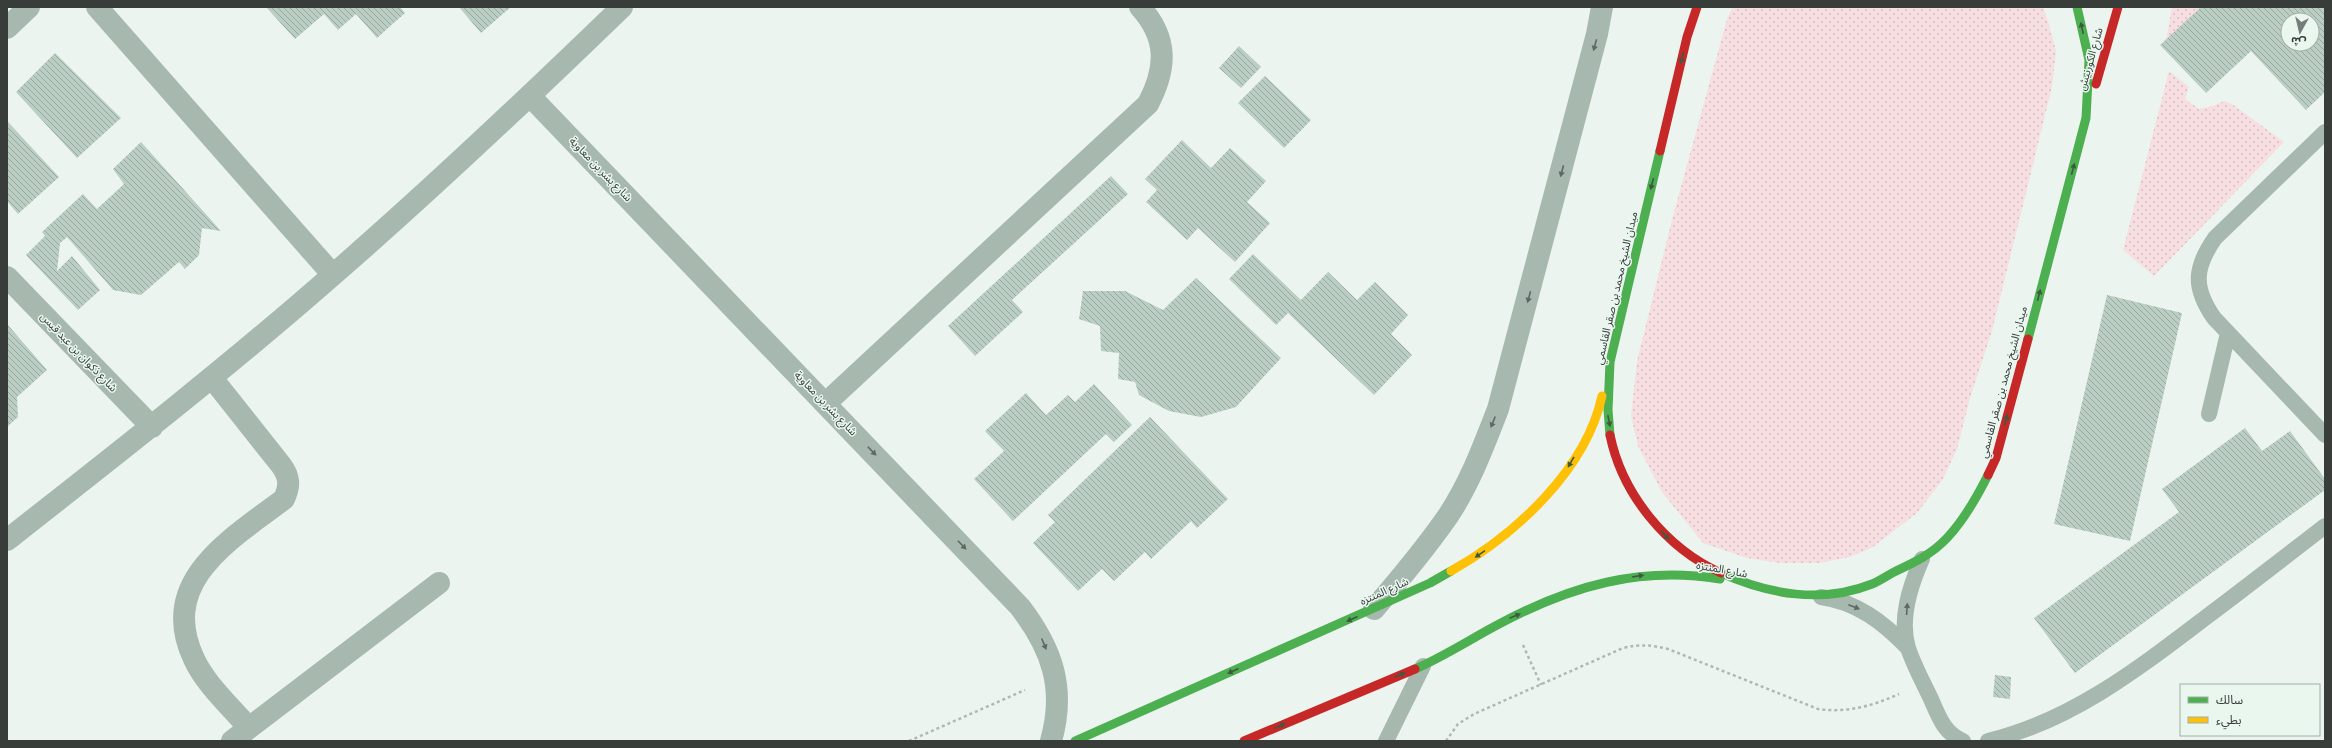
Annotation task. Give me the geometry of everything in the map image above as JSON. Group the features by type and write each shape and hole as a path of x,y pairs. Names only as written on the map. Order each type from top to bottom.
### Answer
{"main road":[{"name":"ميدان الشيخ محمد بن صقر القاسمي","path":"1697,7 1687,37 1610,362 1607,409 1610,430 1616,457 1636,501 1667,538 1706,567 1752,586 1803,595 1865,586 1922,559 1958,525 1979,497 1996,458 2086,118 2089,60 2077,7"},
{"name":"شارع الكورنيش","path":"2086,118 2118,7"},
{"path":"1684,15 1687,37"},
{"name":"شارع المنتزه","path":"1075,741 1374,609 1430,583 1481,554 1528,516 1566,470 1596,419 1610,362"},
{"name":"شارع المنتزه","path":"1244,741 1423,666 1510,618 1563,596 1608,581 1656,574 1704,576 1752,586"}],"street":[{"path":"7,28 29,7"},
{"path":"97,7 333,276"},
{"path":"7,540 152,427 333,276 433,187 622,7"},
{"path":"826,403 1148,104 1158,84 1162,62 1159,39 1150,18 1140,7"},
{"path":"1374,609 1414,562 1448,515 1476,463 1498,409 1596,42 1602,7"},
{"name":"شارع بشر بن معاوية","path":"530,96 1020,607 1039,632 1052,661 1057,692 1056,723 1051,741"},
{"name":"شارع ذكوان بن عبد قيس","path":"7,277 152,427"},
{"path":"212,378 286,472 289,482 288,490 284,499 217,552 203,565 193,582 187,602 185,621 188,641 194,660 205,676 249,728"},
{"path":"232,741 439,583"}],"lane":[{"path":"2325,132 2215,238 2205,252 2199,269 2199,286 2204,303 2228,333 2325,435"},
{"path":"2209,414 2228,333"},
{"path":"1988,741 2042,723 2083,703 2122,680 2325,526"},
{"path":"1922,559 1913,580 1907,602 1905,625 1908,648 1945,729 1963,741"},
{"path":"1803,595 1833,599 1861,610 1887,626 1908,648"},
{"path":"1386,741 1423,666"}],"path":[{"path":"1446,741 1458,724 1474,714 1623,648 1638,644 1653,645 1668,649 1818,709 1834,711 1849,710 1875,704 1924,683"},
{"path":"909,741 1054,677"}],"shaded area":[{"path":"1733,7 2043,7 2056,51 2052,87 1992,331 1970,398 1957,449 1943,479 1917,513 1873,547 1850,557 1818,563 1780,563 1747,558 1703,543 1662,492 1638,446 1631,416 1637,361 1673,216 1727,19"},
{"path":"2172,7 2203,7 2166,42"},
{"path":"2169,71 2189,87 2185,99 2199,109 2213,106 2224,101 2232,104 2284,142 2154,276 2123,250"}],"building":[{"path":"400,7 405,13 377,38 356,14 338,30 324,14 295,39 267,8"},
{"path":"459,7 511,7 481,33"},
{"path":"2201,7 2325,7 2325,92 2306,110 2251,51 2206,93 2160,45"},
{"path":"1239,46 1261,67 1241,88 1219,68"},
{"path":"55,53 121,118 77,158 16,92"},
{"path":"1265,76 1311,120 1284,148 1238,103"},
{"path":"7,121 59,177 18,214 7,201"},
{"path":"1182,140 1211,168 1230,148 1266,181 1247,202 1270,223 1235,262 1198,228 1187,240 1146,202 1157,190 1145,179"},
{"path":"141,142 221,231 202,228 199,255 185,269 179,262 141,295 113,290 67,237 60,243 57,271 72,256 100,290 78,310 26,255 45,236 42,232 83,194 97,209 124,184 113,169"},
{"path":"1111,176 1128,194 1012,300 1023,312 975,356 948,326"},
{"path":"1253,254 1301,300 1328,272 1357,300 1375,282 1408,315 1391,334 1412,355 1374,395 1288,313 1276,325 1229,279"},
{"path":"1196,278 1281,358 1236,407 1201,417 1169,411 1139,395 1135,382 1118,379 1119,353 1101,351 1100,326 1079,319 1083,291 1125,291 1163,310"},
{"path":"2107,295 2182,313 2130,541 2054,524"},
{"path":"7,324 47,370 17,397 18,417 7,427"},
{"path":"1094,384 1132,425 1114,442 1106,434 1013,521 974,479 1004,451 985,431 1026,393 1046,415 1068,395 1075,402"},
{"path":"1150,417 1228,499 1197,528 1191,521 1151,559 1145,552 1114,581 1102,569 1078,591 1033,543 1055,522 1048,515"},
{"path":"2245,428 2262,451 2290,431 2325,479 2325,490 2075,673 2034,618 2179,512 2162,489"},
{"path":"1995,675 2011,677 2010,699 1993,697"}],"traffic: fast":[{"path":"2028,339 2086,118 2089,60 2077,7"},
{"path":"1610,435 1608,410 1610,362 1660,151"},
{"path":"1721,573 1757,586 1795,594 1834,594 1872,584 1923,557 1941,544 1965,516 1988,475"},
{"path":"1075,741 1430,583 1451,571"},
{"path":"1415,669 1527,610 1580,589 1634,577 1662,575 1720,579"}],"traffic: slow":[{"path":"1451,571 1499,539 1523,519 1544,498 1581,450 1594,423 1602,396"}],"traffic: jam":[{"path":"1660,151 1687,37 1697,7"},
{"path":"2096,84 2118,7"},
{"path":"1988,475 1996,458 2028,339"},
{"path":"1610,435 1616,457 1625,478 1649,517 1682,549 1721,573"},
{"path":"1244,741 1415,669"}]}
